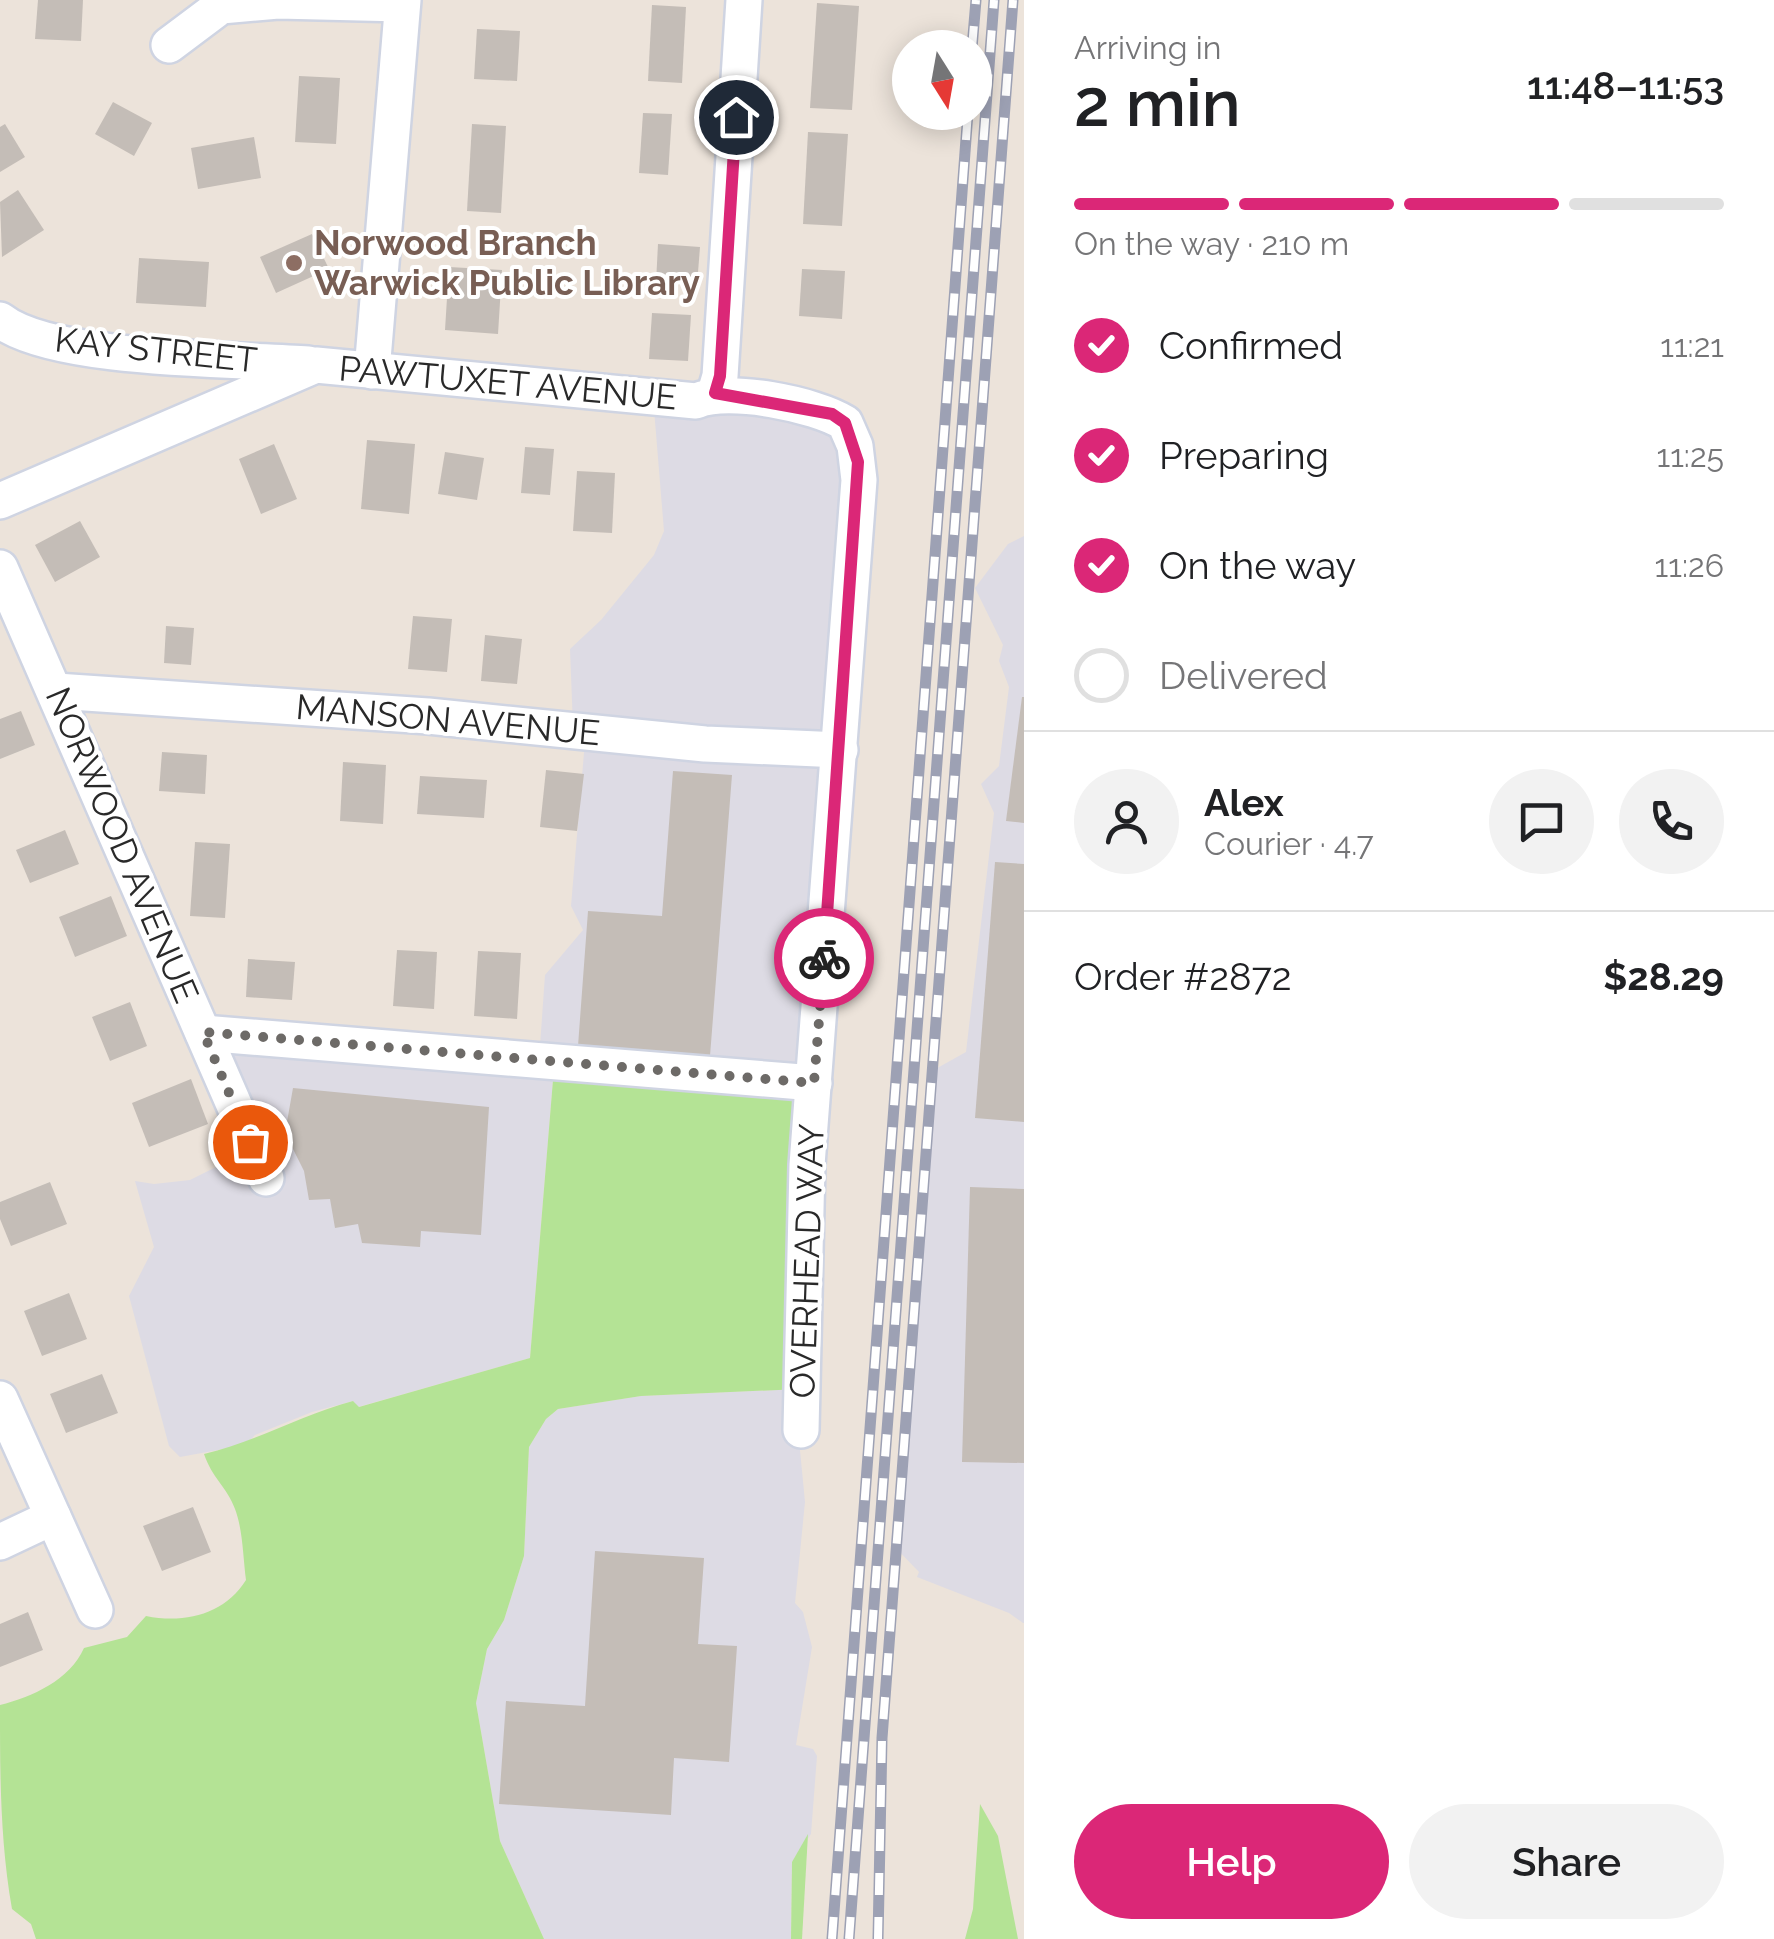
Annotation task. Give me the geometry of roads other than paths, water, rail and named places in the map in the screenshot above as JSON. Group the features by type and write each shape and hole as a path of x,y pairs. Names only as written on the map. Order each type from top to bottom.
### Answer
{"street":[{"path":"715,393 720,376 744,0"},
{"path":"169,44 220,6 278,1 402,2 372,371"},
{"name":"KAY STREET","path":"0,320 18,333 99,349 316,365"},
{"name":"PAWTUXET AVENUE","path":"0,501 316,365 696,402 715,393 832,414 845,423 850,435"},
{"name":"OVERHEAD WAY","path":"801,1430 807,1165 859,480 850,435"},
{"name":"NORWOOD AVENUE","path":"0,568 266,1178"},
{"name":"MANSON AVENUE","path":"56,692 428,716 705,744 840,750"},
{"path":"203,1032 814,1083"},
{"path":"0,1399 95,1610"},
{"path":"0,1542 53,1517"}],"railway":[{"path":"974,30 976,0"},
{"path":"849,1939 994,0"},
{"path":"878,1939 882,1738 1013,0"},
{"path":"832,1939 967,130"}],"place":[{"name":"Norwood Branch Warwick Public Library","path":"294,263"}]}
